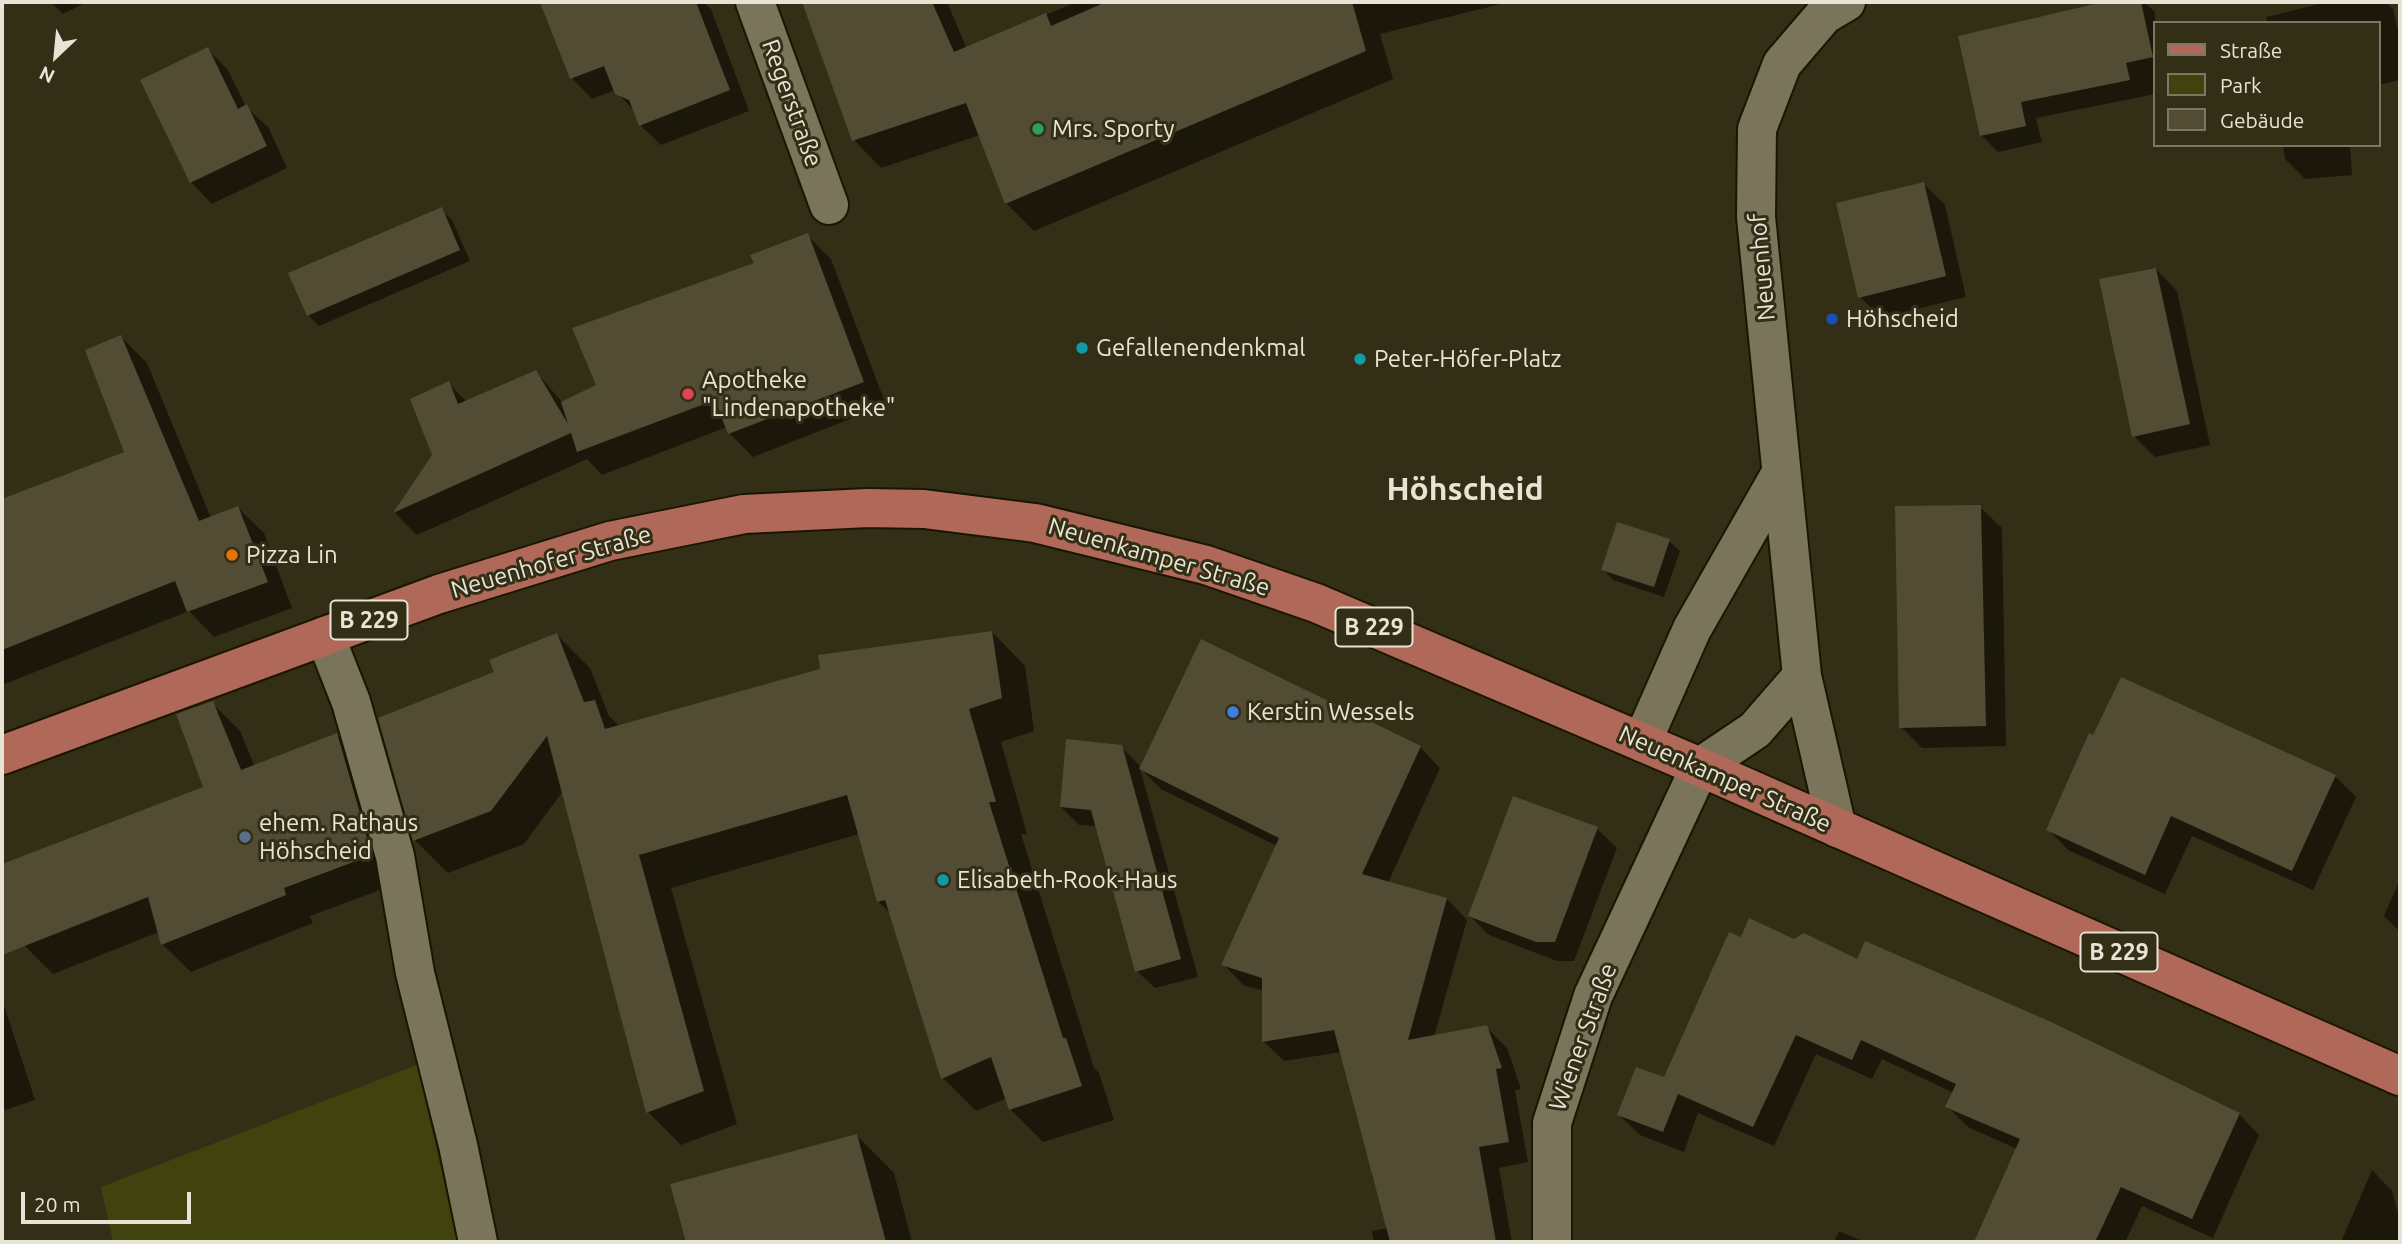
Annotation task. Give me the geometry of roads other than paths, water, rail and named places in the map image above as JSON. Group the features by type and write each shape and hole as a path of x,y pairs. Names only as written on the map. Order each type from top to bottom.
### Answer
{"main road":[{"name":"Neuenhofer Straße","path":"2,755 439,594 610,541 744,514 868,508 924,509 1035,523"},
{"name":"Neuenkamper Straße","path":"1035,523 1206,565 1316,603 1700,767 2400,1076"}],"street":[{"name":"Regerstraße","path":"755,2 829,205"},
{"name":"Neuenhof","path":"1837,828 1802,676 1756,218 1757,129 1782,64 1824,15 1846,2"},
{"path":"1642,743 1692,629 1781,474"},
{"path":"325,636 351,702 395,856 415,973 458,1145 478,1242"},
{"path":"1700,767 1755,730 1802,676"},
{"name":"Wiener Straße","path":"1552,1242 1552,1123 1593,996 1700,767"}],"place":[{"name":"Mrs. Sporty","path":"1038,129"},
{"name":"Höhscheid","path":"1832,319"},
{"name":"Gefallenendenkmal","path":"1082,348"},
{"name":"Peter-Höfer-Platz","path":"1360,359"},
{"name":"Apotheke \"Lindenapotheke\"","path":"688,394"},
{"name":"Pizza Lin","path":"232,555"},
{"name":"Kerstin Wessels","path":"1233,712"},
{"name":"ehem. Rathaus Höhscheid","path":"245,837"},
{"name":"Elisabeth-Rook-Haus","path":"943,880"}],"district":[{"name":"Höhscheid","path":"1465,489"}]}
